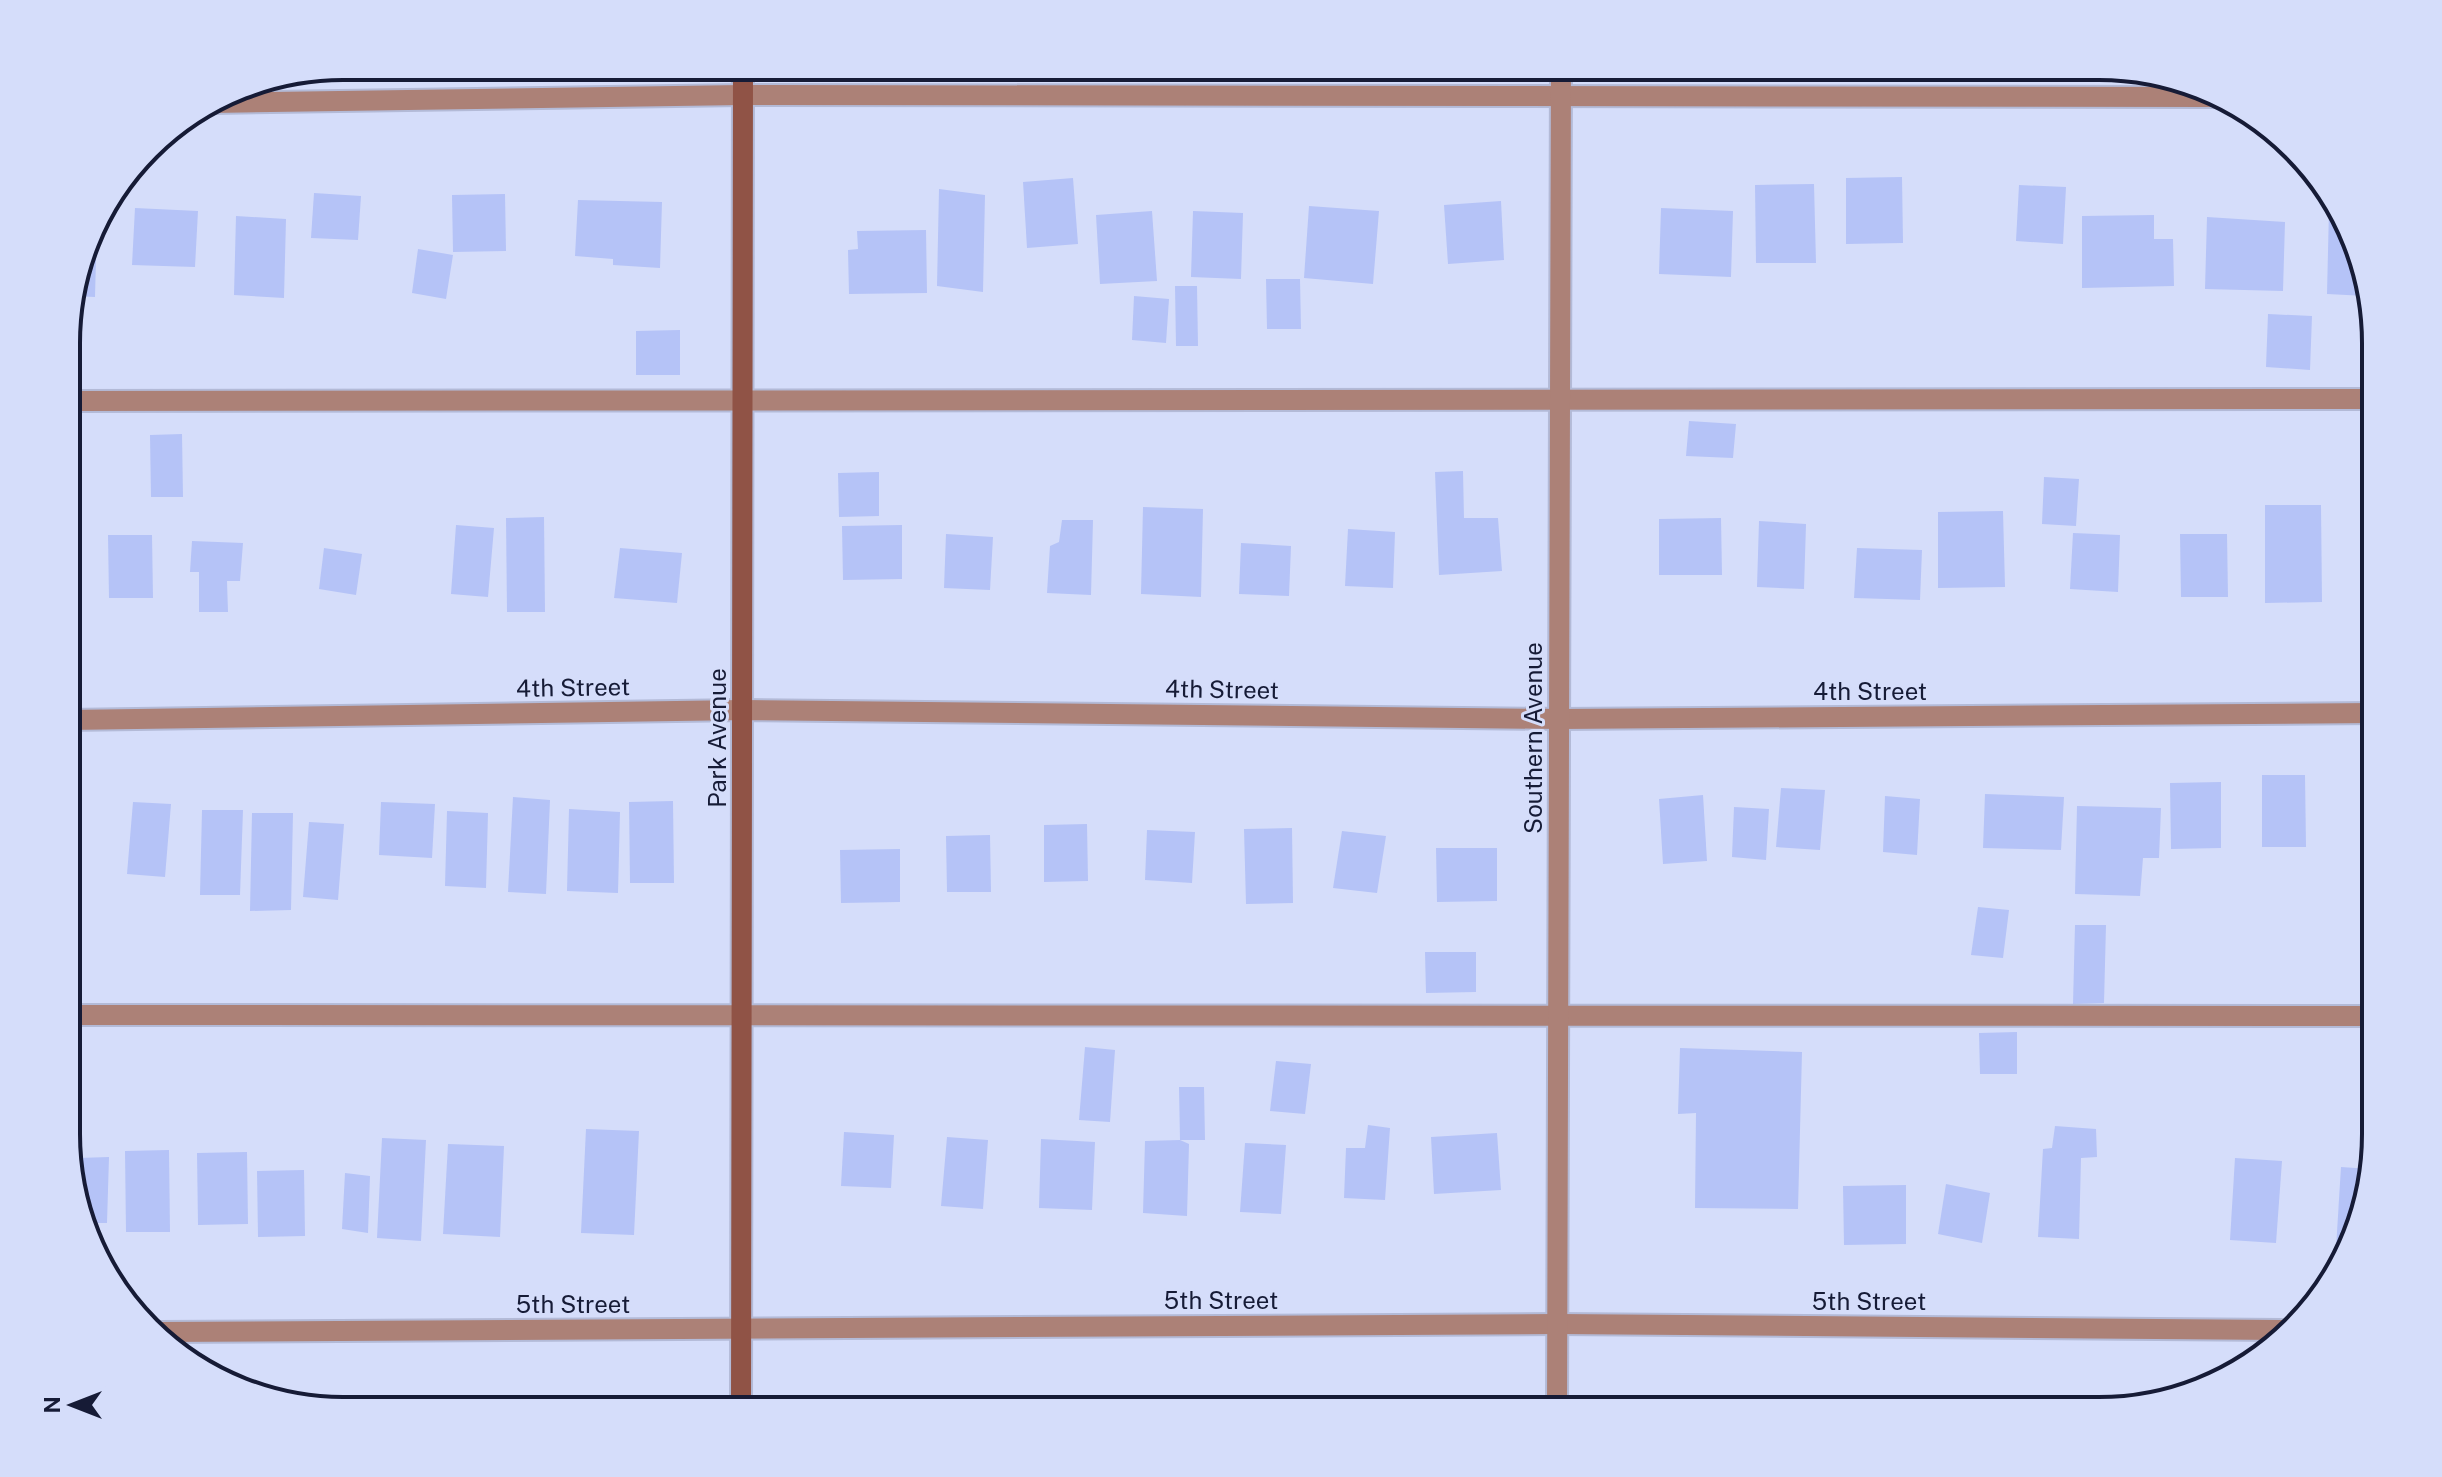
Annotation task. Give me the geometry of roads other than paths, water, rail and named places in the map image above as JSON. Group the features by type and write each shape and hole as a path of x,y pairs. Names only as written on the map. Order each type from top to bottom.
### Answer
{"street":[{"name":"Park Avenue","path":"741,1397 743,80"},
{"name":"Southern Avenue","path":"1557,1396 1561,80"},
{"path":"238,103 742,95 2190,97"},
{"path":"80,401 2361,399"},
{"name":"4th Street","path":"80,720 743,710 1559,719 2361,713"},
{"path":"80,1015 2361,1016"},
{"name":"5th Street","path":"170,1332 1558,1324 2274,1330"}]}
